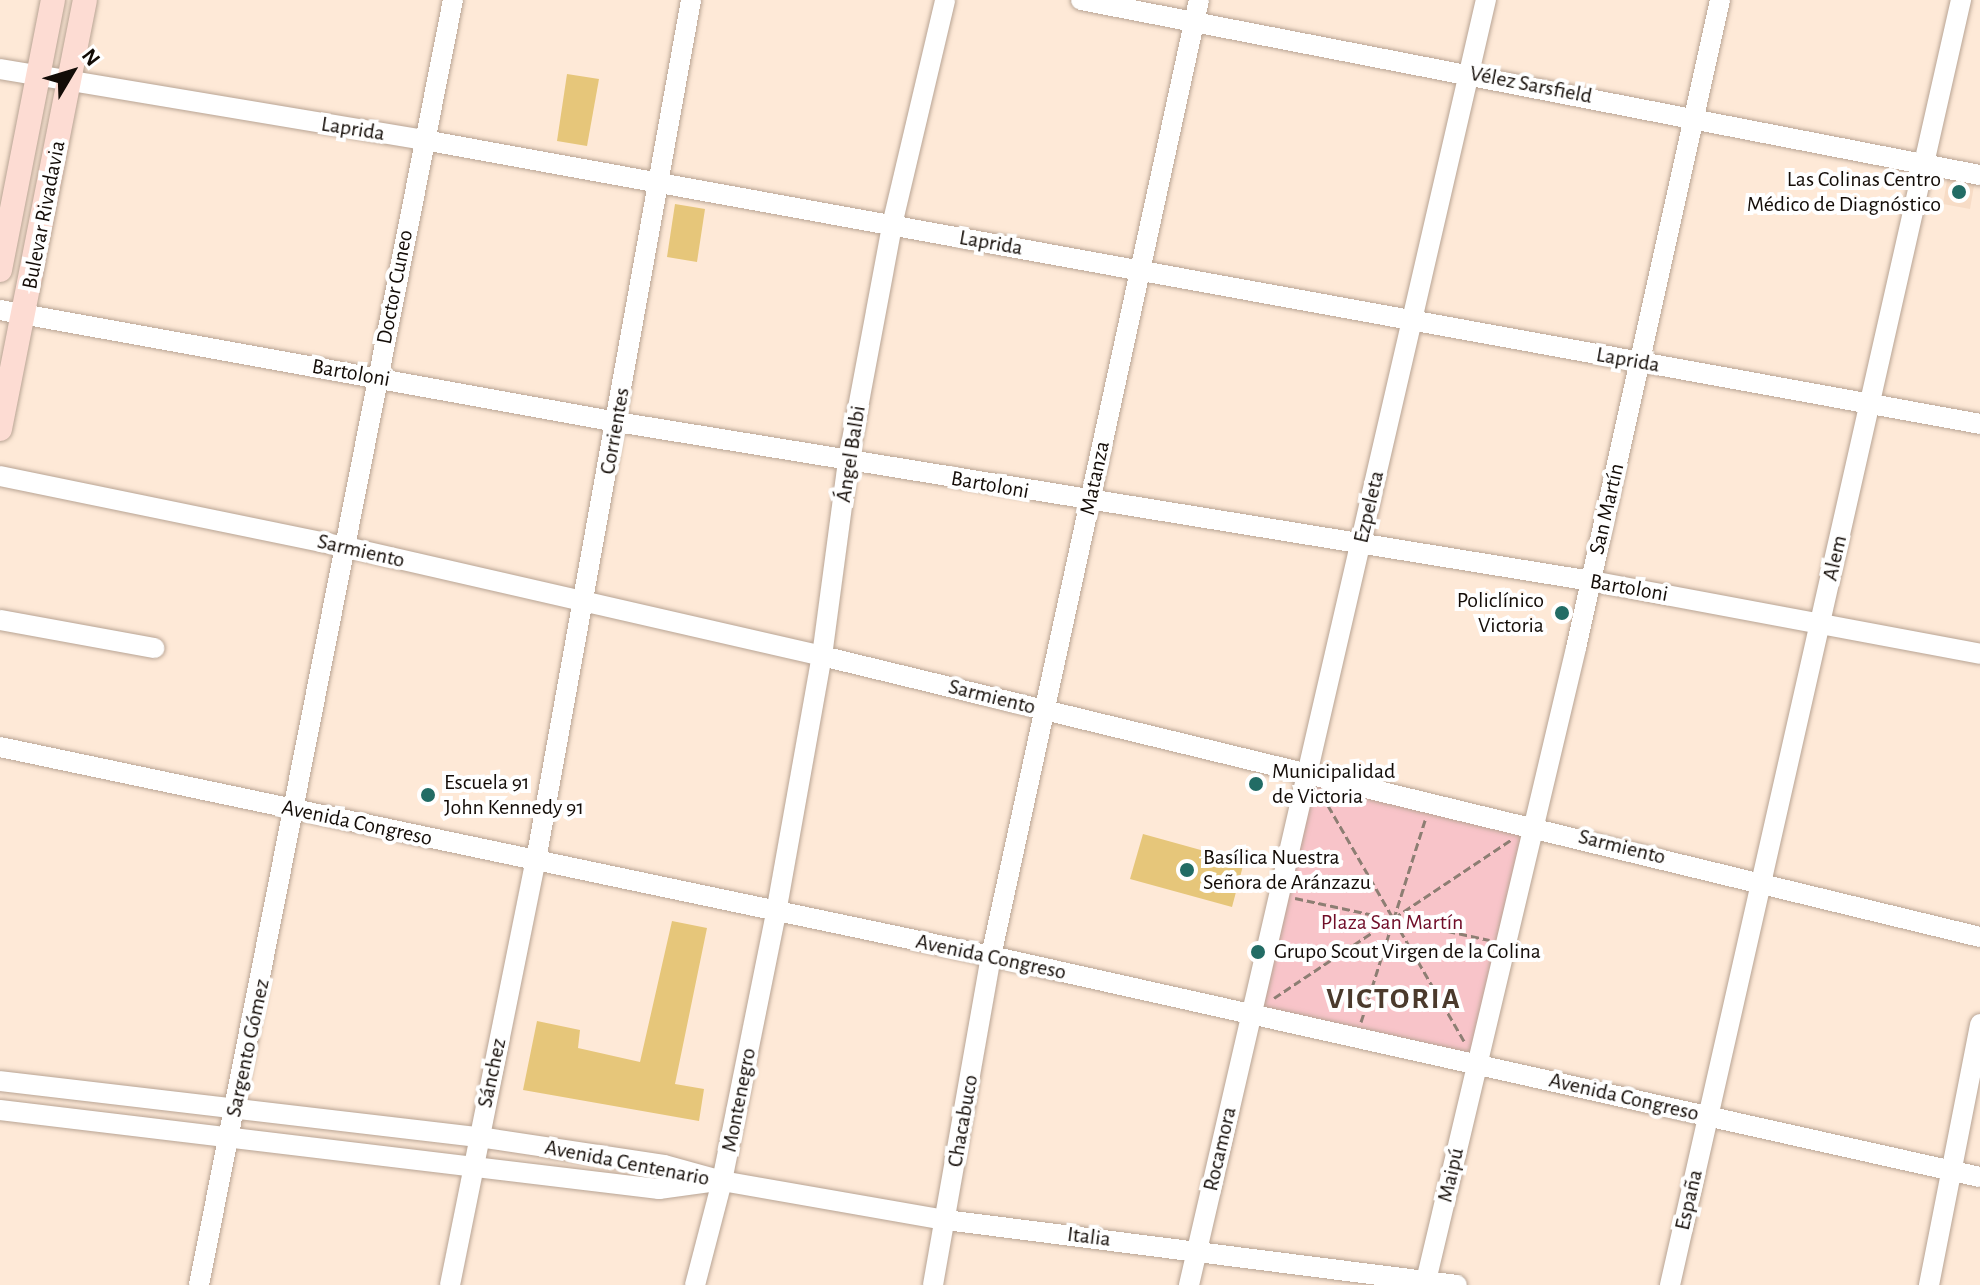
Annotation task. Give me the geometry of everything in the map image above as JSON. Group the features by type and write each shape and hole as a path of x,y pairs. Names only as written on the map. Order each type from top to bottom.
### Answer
{"main road":[{"name":"Bulevar Rivadavia","path":"0,270 53,0"},
{"name":"Bulevar Rivadavia","path":"0,429 12,312 70,84 85,0"}],"street":[{"name":"Doctor Cuneo","path":"296,810 342,546 453,0"},
{"name":"Corrientes","path":"536,860 617,422 655,182 691,0"},
{"name":"Ángel Balbi","path":"776,913 822,656 848,461 892,225 945,0"},
{"name":"Vélez Sarsfield","path":"1081,0 1694,116 1980,175"},
{"name":"Matanza","path":"991,956 1199,0"},
{"name":"Ezpeleta","path":"1252,1014 1486,0"},
{"name":"San Martín","path":"1477,1064 1591,581 1720,0"},
{"name":"Alem","path":"1708,1116 1961,0"},
{"name":"Laprida","path":"0,69 70,84 424,140 1980,424"},
{"name":"Bartoloni","path":"12,312 617,422 1090,502 1591,581 1980,654"},
{"name":"Sarmiento","path":"0,476 342,546 822,656 1534,825 1980,937"},
{"path":"0,620 154,648"},
{"name":"Avenida Congreso","path":"0,747 991,956 1980,1177"},
{"name":"Sargento Gómez","path":"199,1285 296,810"},
{"name":"Sánchez","path":"450,1285 536,860"},
{"name":"Montenegro","path":"695,1285 722,1181 776,913"},
{"name":"Chacabuco","path":"933,1285 991,956"},
{"name":"Rocamora","path":"1189,1285 1252,1014"},
{"path":"1929,1285 1949,1170 1980,1024"},
{"name":"Maipú","path":"1426,1282 1477,1064"},
{"name":"Avenida Centenario","path":"0,1081 479,1137 664,1165 722,1181"},
{"name":"Avenida Centenario","path":"0,1110 659,1189 722,1181"},
{"name":"España","path":"1670,1285 1708,1116"},
{"name":"Italia","path":"722,1181 946,1220 1197,1249 1457,1285"}],"path":[{"path":"1308,771 1477,1064"},
{"path":"1356,1037 1432,801"},
{"path":"1252,1014 1534,825"},
{"path":"1279,894 1506,943"}],"shaded area":[{"name":"Las Colinas Centro Médico de Diagnóstico","path":"1948,175 1975,180 1970,209 1943,204"}],"green space":[{"name":"Plaza San Martín","path":"1308,771 1534,825 1477,1064 1252,1014"}],"building":[{"path":"567,74 599,79 587,146 557,141"},
{"path":"675,204 705,209 697,262 667,257"},
{"name":"Basílica Nuestra Señora de Aránzazu","path":"1143,834 1244,862 1232,907 1130,879"},
{"path":"672,921 707,928 675,1084 704,1089 699,1121 523,1090 537,1021 580,1030 578,1048 640,1062"}],"place":[{"name":"Las Colinas Centro Médico de Diagnóstico","path":"1959,192"},
{"name":"Policlínico Victoria","path":"1562,613"},
{"name":"Municipalidad de Victoria","path":"1256,784"},
{"name":"Escuela 91 John Kennedy 91","path":"428,795"},
{"name":"Basílica Nuestra Señora de Aránzazu","path":"1187,870"},
{"name":"Grupo Scout Virgen de la Colina","path":"1258,952"}],"district":[{"name":"VICTORIA","path":"1394,999"}]}
